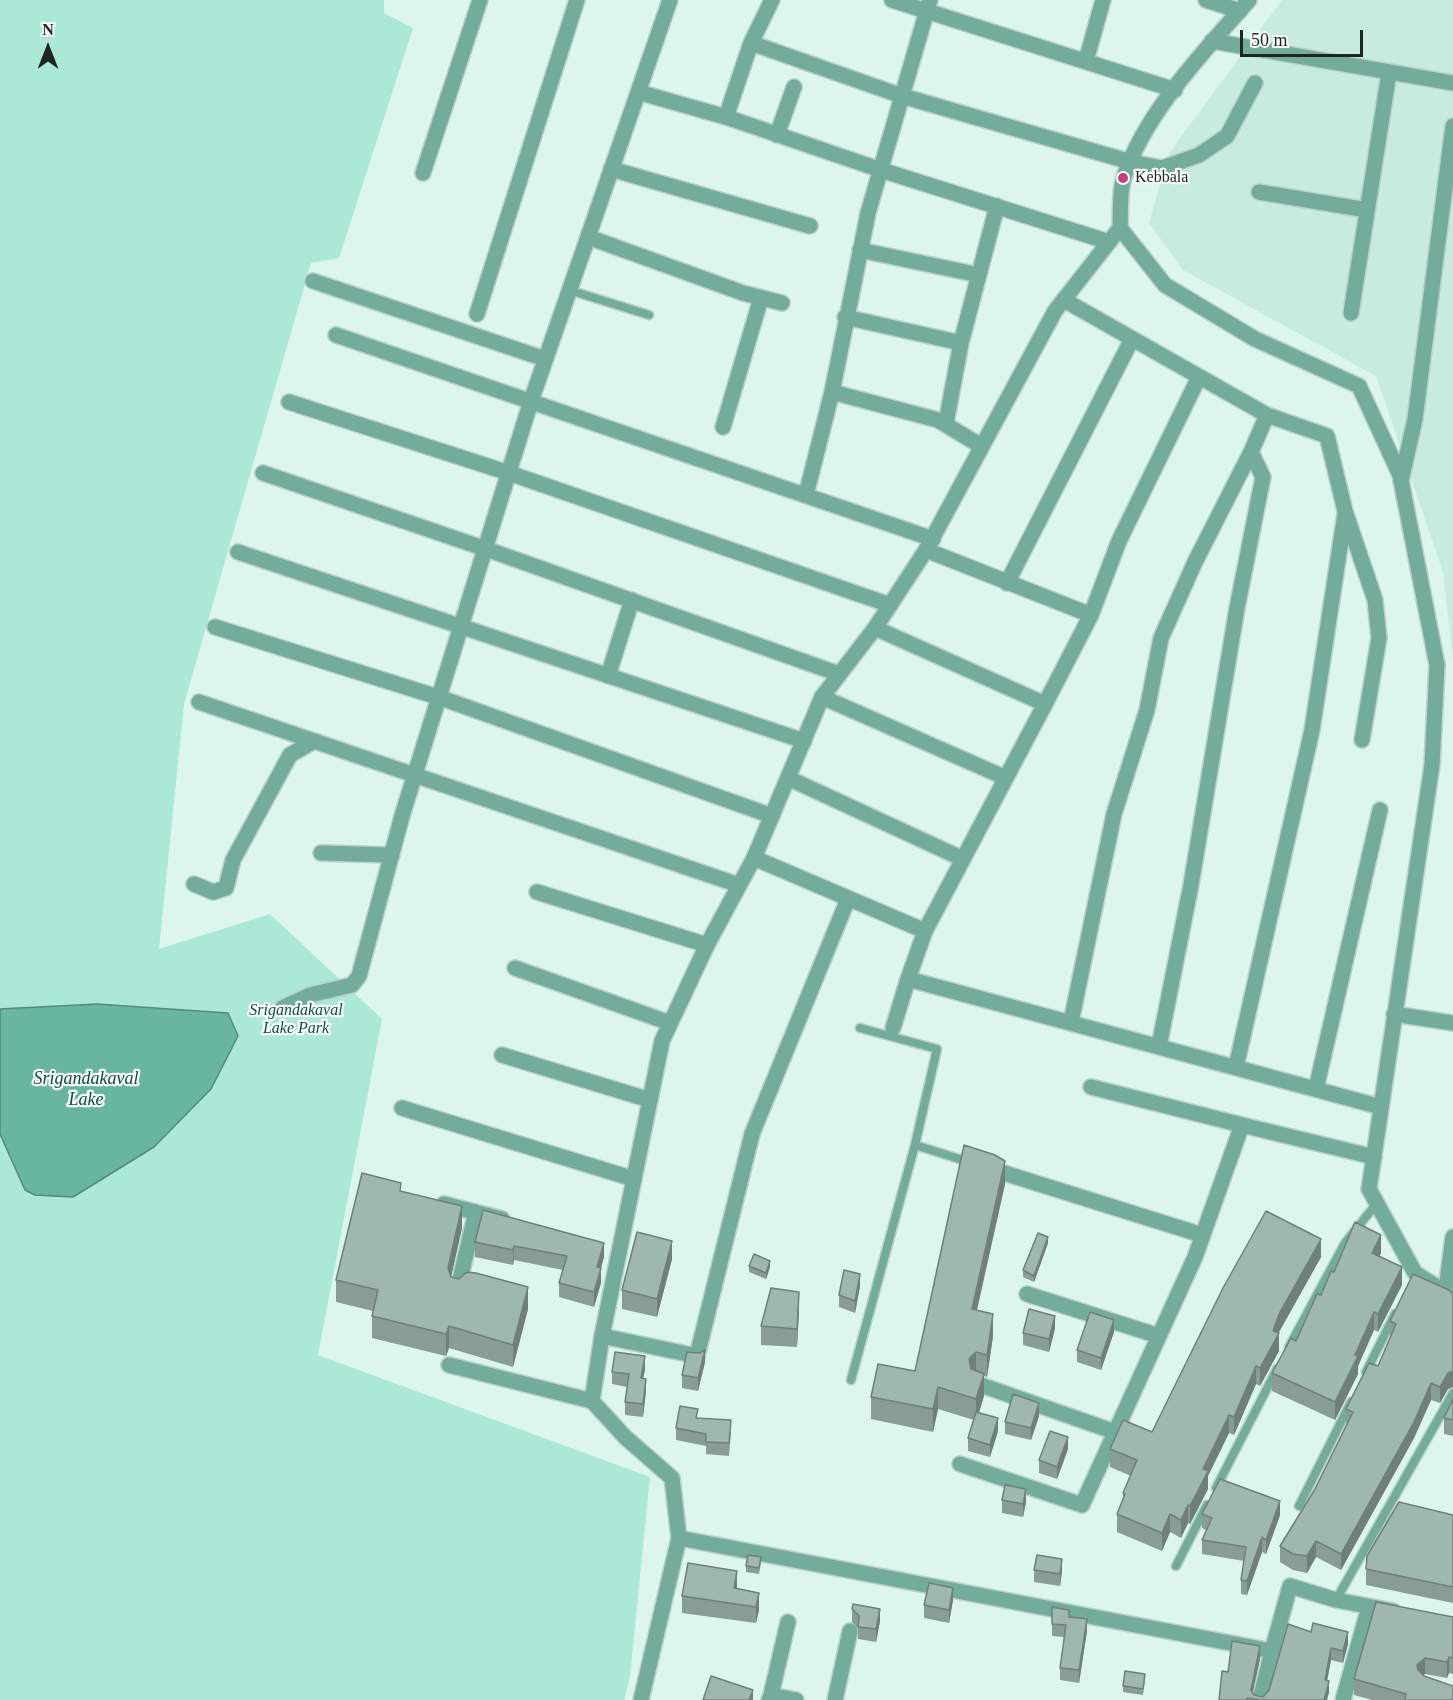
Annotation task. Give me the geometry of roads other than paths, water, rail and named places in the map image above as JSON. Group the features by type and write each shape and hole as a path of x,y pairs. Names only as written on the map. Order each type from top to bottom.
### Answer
{"street":[{"path":"423,173 480,0"},
{"path":"477,314 577,0"},
{"path":"282,1008 310,995 352,985 359,976 392,855 531,401 670,0"},
{"path":"726,117 751,43 771,0"},
{"path":"892,0 929,5 1175,90"},
{"path":"1086,61 1103,0"},
{"path":"1206,0 1245,5"},
{"path":"806,495 832,392 860,250 929,5"},
{"path":"592,1401 614,1250 634,1179 662,1041 707,945 754,858 822,697 875,628 929,545 981,446 1064,300 1120,228 1123,178 1149,124 1212,41 1245,5"},
{"path":"1212,41 1453,83"},
{"path":"751,43 902,96 1131,162 1162,168 1199,155 1227,136 1255,83"},
{"path":"1351,312 1389,73"},
{"path":"777,135 794,87"},
{"path":"638,92 726,117 881,170 1109,242"},
{"path":"1401,481 1415,419 1453,126"},
{"path":"611,169 810,226"},
{"path":"1259,192 1367,210"},
{"path":"946,423 961,344 997,206"},
{"path":"1120,228 1166,285 1255,339 1359,386 1401,481 1437,665 1432,765 1369,1189 1412,1279 1450,1294 1453,1237"},
{"path":"588,237 761,298 782,303"},
{"path":"860,250 979,275"},
{"path":"313,281 545,359"},
{"path":"723,427 761,298"},
{"path":"1064,300 1267,415 1327,436 1345,511 1375,600 1379,638 1362,740"},
{"path":"845,317 961,344"},
{"path":"336,335 806,495 929,545 1007,583 1091,615"},
{"path":"1007,583 1132,339"},
{"path":"892,1031 925,931 1091,615 1119,541 1200,376"},
{"path":"832,392 946,423 981,446"},
{"path":"290,402 509,473 890,605"},
{"path":"1071,1022 1114,814 1147,710 1161,638 1195,562 1251,452 1267,415"},
{"path":"1159,1046 1191,885 1237,608 1263,477 1251,452"},
{"path":"263,473 839,674"},
{"path":"1236,1067 1312,730 1345,511"},
{"path":"238,552 804,741"},
{"path":"608,676 632,600"},
{"path":"215,627 441,698 772,816"},
{"path":"875,628 1045,704"},
{"path":"822,697 1006,778"},
{"path":"199,702 739,885"},
{"path":"194,884 213,892 226,888 233,860 290,755 314,741"},
{"path":"788,778 963,859"},
{"path":"1316,1089 1380,810"},
{"path":"321,853 392,855"},
{"path":"754,858 925,931"},
{"path":"537,892 707,945"},
{"path":"602,1336 697,1356 752,1134 848,899"},
{"path":"515,968 670,1023"},
{"path":"908,980 1381,1107"},
{"path":"1394,1014 1453,1023"},
{"path":"502,1055 650,1100"},
{"path":"1091,1087 1374,1157"},
{"path":"402,1108 634,1179"},
{"path":"960,1464 1082,1505 1202,1235 1242,1125"},
{"path":"999,1171 1202,1235"},
{"path":"433,1200 520,1224"},
{"path":"457,1292 477,1212"},
{"path":"1026,1294 1159,1336"},
{"path":"449,1365 592,1401 625,1437 672,1478 679,1538 641,1700"},
{"path":"978,1384 1115,1432"},
{"path":"679,1538 1272,1651"},
{"path":"1260,1700 1290,1586 1336,1600 1411,1615"},
{"path":"1343,1700 1369,1606"},
{"path":"788,1622 770,1697 796,1700"},
{"path":"835,1700 850,1631"}],"lane":[{"path":"569,290 650,315"},
{"path":"851,1380 915,1145 937,1050 892,1031 860,1028"},
{"path":"915,1145 982,1166"},
{"path":"1176,1566 1268,1385 1345,1243 1377,1203"},
{"path":"1362,1379 1399,1305"},
{"path":"1299,1506 1357,1390"},
{"path":"1336,1600 1453,1393"}],"water":[{"name":"Srigandakaval Lake","path":"97,1004 228,1013 238,1036 211,1089 154,1147 73,1197 35,1195 25,1190 0,1134 0,1009"}],"place":[{"name":"Kebbala","path":"1123,178"}],"park label":[{"name":"Srigandakaval Lake Park","path":"296,1020"}]}
